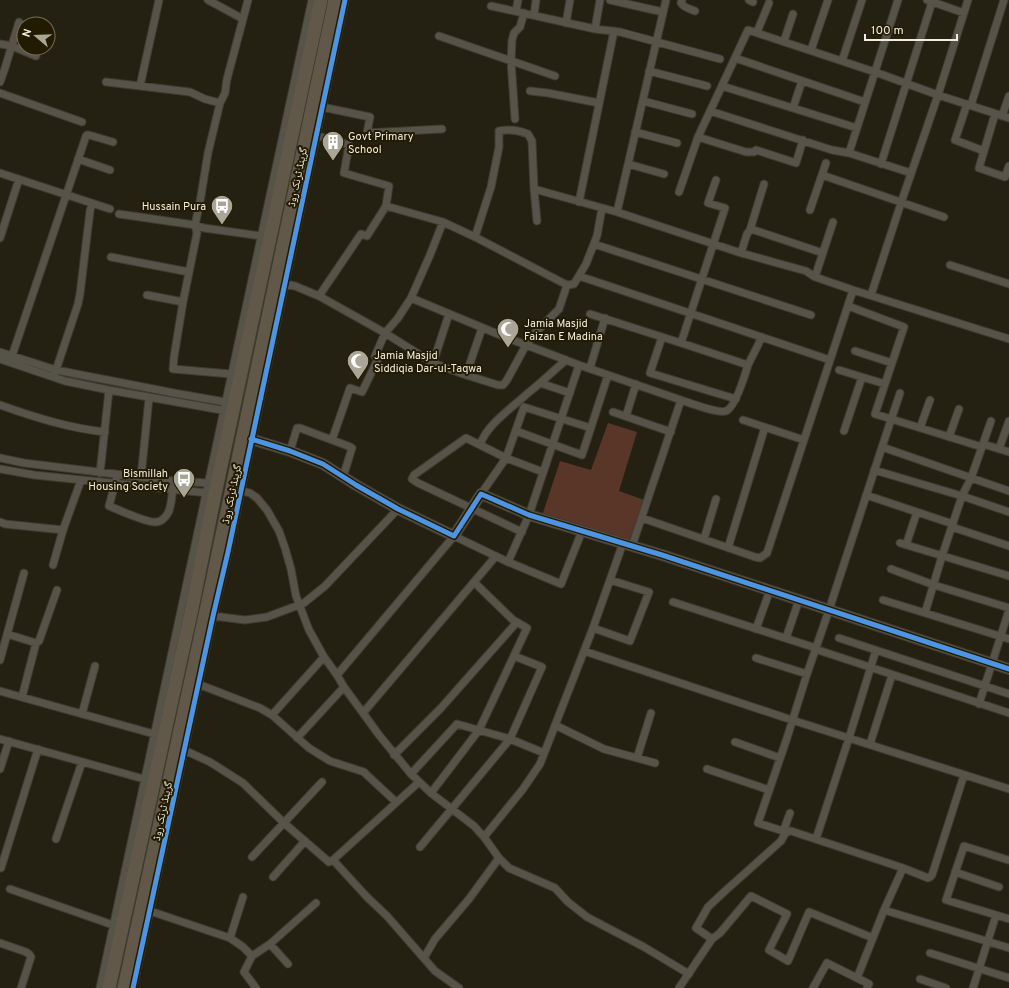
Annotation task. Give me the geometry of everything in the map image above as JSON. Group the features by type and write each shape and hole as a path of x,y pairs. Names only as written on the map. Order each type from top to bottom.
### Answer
{"highway":[{"name":"گرینڈ ٹرنک روڈ","path":"110,984 173,671 192,608 191,585 209,490 321,0"},
{"name":"گرینڈ ٹرنک روڈ","path":"127,986 133,966 149,893 311,142 335,0"},
{"path":"290,134 311,142"},
{"path":"192,608 209,614"},
{"path":"110,984 127,986"}],"street":[{"path":"140,86 159,0"},
{"path":"208,0 242,19"},
{"path":"231,374 173,369 183,302 197,233 195,225 208,153 220,104 225,93 227,79 248,0"},
{"path":"227,408 231,374 261,236 290,134 312,0"},
{"path":"133,966 150,911 149,893 184,750 198,684 209,614 228,552 285,284 311,142 322,107 345,0"},
{"path":"516,11 518,0"},
{"path":"534,15 536,0"},
{"path":"566,23 570,0"},
{"path":"595,29 600,0"},
{"path":"610,0 663,12"},
{"path":"617,212 666,0"},
{"path":"682,0 682,6 695,11"},
{"path":"811,50 828,0"},
{"path":"842,61 862,0"},
{"path":"849,153 898,0"},
{"path":"871,295 968,0"},
{"path":"984,151 955,140 969,105 1004,0"},
{"path":"881,164 907,84 929,1 964,13"},
{"path":"757,32 769,3"},
{"path":"491,6 595,29 620,32 720,59"},
{"path":"515,119 511,61 512,40 514,33 520,27 524,13"},
{"path":"784,41 794,14"},
{"path":"679,192 698,137 748,30 811,50 1002,116"},
{"path":"579,202 614,31"},
{"path":"0,82 16,32"},
{"path":"440,36 555,76"},
{"path":"0,44 16,48"},
{"path":"735,58 865,102"},
{"path":"649,71 707,86"},
{"path":"793,108 802,81"},
{"path":"106,82 190,92 220,104"},
{"path":"722,86 857,128"},
{"path":"530,91 599,103"},
{"path":"0,93 82,122"},
{"path":"1009,96 1002,116 984,151 979,168 1005,177 1008,175 1009,166"},
{"path":"643,101 692,114"},
{"path":"322,107 370,117 367,133 442,129"},
{"path":"710,111 832,150 849,153 911,173"},
{"path":"475,237 491,187 498,147 499,131 507,129 520,131 528,134 532,141 537,221"},
{"path":"636,132 677,143"},
{"path":"12,356 86,135 113,142"},
{"path":"698,137 746,152 754,152 756,150 796,163 804,140"},
{"path":"311,142 349,144 344,173 389,186 386,206 367,236 361,234 319,296"},
{"path":"78,159 110,170"},
{"path":"810,210 826,163"},
{"path":"628,164 664,174"},
{"path":"0,173 110,208"},
{"path":"822,175 944,217"},
{"path":"0,237 19,179"},
{"path":"682,343 725,208 708,203 716,180"},
{"path":"742,253 764,184"},
{"path":"534,189 617,212 742,253 806,272 815,277 853,290 1009,339"},
{"path":"54,374 75,316 80,294 92,203"},
{"path":"386,206 444,222 567,285 574,284 586,264 597,236 602,208"},
{"path":"119,214 261,236"},
{"path":"332,440 350,388 362,392 378,359 375,356 385,333 398,318 411,298 444,222"},
{"path":"815,277 834,222"},
{"path":"750,230 754,230 823,253"},
{"path":"594,244 811,315"},
{"path":"111,257 189,272"},
{"path":"950,265 1009,284"},
{"path":"579,276 830,360"},
{"path":"285,284 295,286 319,296 385,333 433,363 498,385 503,385 526,345 535,333 559,309 567,285"},
{"path":"642,518 760,558 767,553 853,290"},
{"path":"147,295 183,302"},
{"path":"411,298 482,328 579,365 718,412 726,412 736,399 748,365 762,337"},
{"path":"848,306 904,327 875,414 950,437 1009,452"},
{"path":"433,363 449,314"},
{"path":"590,314 748,365"},
{"path":"590,368 605,318"},
{"path":"466,375 482,328"},
{"path":"662,337 650,373 736,399"},
{"path":"855,351 892,363"},
{"path":"0,352 54,374 65,381 149,398 227,408"},
{"path":"0,359 54,374 158,390 227,408"},
{"path":"480,445 482,437 492,425 566,360"},
{"path":"508,562 529,515 579,365"},
{"path":"839,370 885,384"},
{"path":"516,431 582,455 608,375"},
{"path":"844,431 862,377"},
{"path":"540,383 570,393"},
{"path":"626,416 636,384"},
{"path":"100,473 109,390"},
{"path":"900,393 829,610 819,650 807,674 758,823 785,832 791,831 816,839 928,878 932,875 964,775"},
{"path":"141,477 149,398"},
{"path":"484,837 523,790 540,764 610,580 642,518 681,400"},
{"path":"920,428 930,400"},
{"path":"0,405 54,423 105,432"},
{"path":"337,675 454,536 506,458 524,407 591,428"},
{"path":"950,437 959,409"},
{"path":"613,412 671,432"},
{"path":"743,420 804,440"},
{"path":"925,613 952,525 962,496 971,478 991,421"},
{"path":"999,449 1009,422"},
{"path":"728,548 766,427"},
{"path":"290,451 297,428 352,448 343,477"},
{"path":"522,532 471,509 412,479 414,475 466,438 506,458 543,472"},
{"path":"251,439 290,451 323,464 398,510 508,562 561,584 582,531"},
{"path":"882,447 1009,491"},
{"path":"0,458 24,463 173,481 209,490"},
{"path":"0,469 29,474 172,490 209,490"},
{"path":"874,470 962,496 1009,512"},
{"path":"117,474 116,484 109,506 151,522 160,522 167,514 169,510 173,481"},
{"path":"53,564 81,480"},
{"path":"240,490 250,493 257,498 267,510 279,531 291,569 299,605 309,630 324,657 344,688 394,755 411,774 431,793 474,826 499,858 509,868 555,888 568,902 587,917 644,947 689,974"},
{"path":"481,494 529,515 662,555 1009,669"},
{"path":"866,495 1009,546"},
{"path":"704,539 716,500"},
{"path":"209,614 245,620 267,617 304,603 325,586 398,510"},
{"path":"917,512 903,544 1009,576"},
{"path":"0,522 6,524 64,530"},
{"path":"364,713 496,556"},
{"path":"891,569 934,585 1009,609 980,704"},
{"path":"0,660 24,573"},
{"path":"593,628 630,641 649,592 610,580"},
{"path":"431,793 479,730 527,628 512,620 474,582"},
{"path":"100,988 154,734 173,671 191,585"},
{"path":"22,697 36,643 39,641 58,590"},
{"path":"756,629 770,590"},
{"path":"786,638 799,600"},
{"path":"883,600 1009,639"},
{"path":"673,602 786,638 870,668 1009,713"},
{"path":"394,755 441,708 517,622"},
{"path":"7,634 36,643"},
{"path":"839,638 1009,694"},
{"path":"816,839 876,650"},
{"path":"584,651 792,720 1009,789"},
{"path":"420,847 510,739 542,667 514,656"},
{"path":"272,716 324,657"},
{"path":"756,658 807,674"},
{"path":"82,714 94,666"},
{"path":"870,744 892,675"},
{"path":"198,684 260,708 272,716 309,748 330,761 364,772 396,802"},
{"path":"297,738 344,688"},
{"path":"0,691 154,734"},
{"path":"637,758 651,713"},
{"path":"411,774 457,724 510,739 544,754"},
{"path":"555,726 604,749 655,763"},
{"path":"0,738 144,779"},
{"path":"0,769 9,741"},
{"path":"735,742 780,758"},
{"path":"0,868 38,749"},
{"path":"184,750 210,762 243,783 329,862 419,782"},
{"path":"56,840 82,762"},
{"path":"707,769 769,790"},
{"path":"252,857 322,782"},
{"path":"712,939 696,928 708,907 781,841 790,813"},
{"path":"273,877 305,841"},
{"path":"1008,860 964,846 946,900 1009,919"},
{"path":"424,958 435,939 469,899 499,858"},
{"path":"333,860 367,897 387,916 435,971 459,988"},
{"path":"857,978 902,868"},
{"path":"955,872 999,886"},
{"path":"10,889 113,925"},
{"path":"679,988 712,939 720,933 751,896 787,914 769,950 788,961 809,912 873,938"},
{"path":"230,938 243,897"},
{"path":"256,988 244,972 252,956 270,944 316,903"},
{"path":"884,910 1009,948"},
{"path":"150,911 230,938 243,946 252,956"},
{"path":"973,988 996,915"},
{"path":"0,943 26,952 31,957 21,988"},
{"path":"270,944 288,964"},
{"path":"930,953 1009,978"},
{"path":"813,988 828,963 869,984 868,988"},
{"path":"920,980 932,986 946,988"}],"shaded area":[{"path":"608,423 637,432 619,491 647,501 632,546 541,519 560,461 591,470"}],"cycle path":[{"path":"133,988 228,552 345,0"},
{"path":"251,439 290,451 323,464 398,509 454,536 481,494 529,515 662,555 1009,669"}],"place":[{"name":"Govt Primary School","path":"333,162"},
{"name":"Hussain Pura","path":"222,226"},
{"name":"Jamia Masjid Faizan E Madina","path":"508,348"},
{"name":"Jamia Masjid Siddiqia Dar-ul-Taqwa","path":"358,380"},
{"name":"Bismillah Housing Society","path":"184,498"}]}
